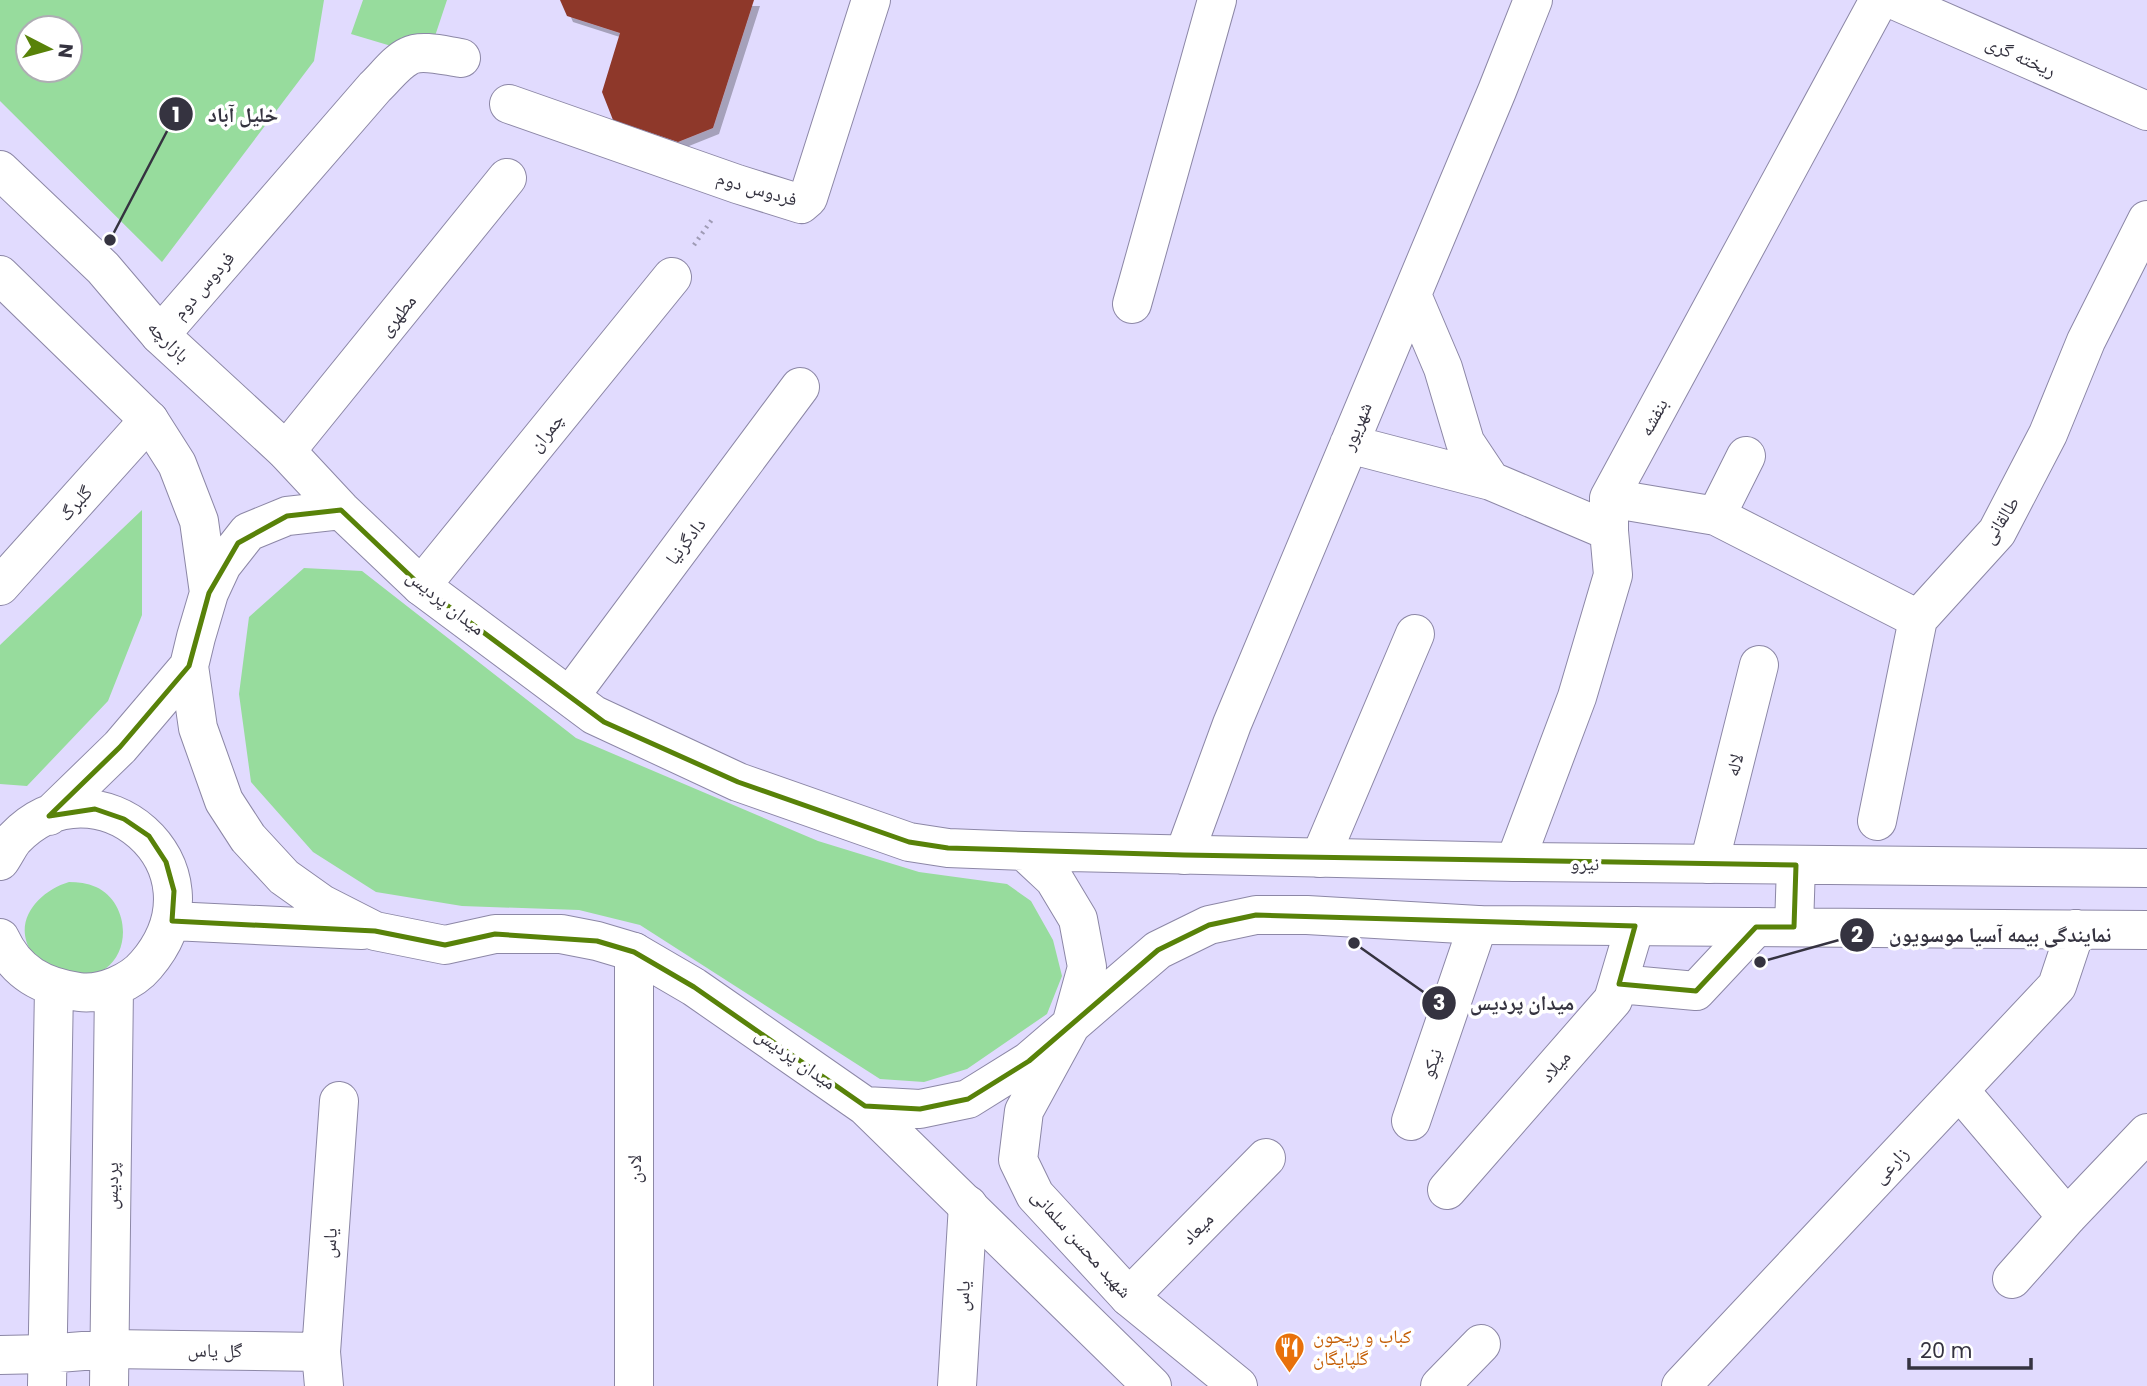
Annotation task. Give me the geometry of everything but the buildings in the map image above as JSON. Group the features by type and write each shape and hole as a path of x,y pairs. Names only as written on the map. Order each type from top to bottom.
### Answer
{"street":[{"name":"فردوس دوم","path":"509,104 801,204 805,202 871,0"},
{"path":"1132,304 1217,0"},
{"name":"شهریور","path":"1184,855 1232,723 1534,4 1533,0"},
{"name":"بنفشه","path":"1609,515 1878,0"},
{"name":"ریخته گری","path":"1894,0 2147,111"},
{"name":"فردوس دوم","path":"160,335 375,87 402,61 418,53 461,58"},
{"name":"بازارچه","path":"0,170 103,268 160,335 286,451 341,510"},
{"name":"مطهری","path":"286,451 507,178"},
{"name":"طالقانی","path":"1918,619 1997,532 2048,434 2086,341 2147,220"},
{"path":"0,275 149,420 177,464 199,521 209,593"},
{"name":"چمران","path":"421,586 672,278"},
{"path":"1412,295 1443,368 1465,442 1491,481"},
{"name":"دادگرنیا","path":"570,696 800,387"},
{"name":"گلبرگ","path":"0,586 149,420"},
{"path":"1349,444 1609,515 1716,516 1918,619 1877,821"},
{"path":"1716,516 1746,456"},
{"name":"میدان پردیس","path":"865,1106 694,986 634,952 561,934 495,934 445,945 375,931 322,904 284,877 248,838 224,801 198,727 189,666 209,593 222,565 248,532 287,516 341,510 421,586 604,722 738,782 909,842 948,848 1024,851"},
{"path":"1515,862 1577,697 1613,575 1609,515"},
{"path":"1320,858 1415,634"},
{"name":"لاله","path":"1709,864 1759,665"},
{"path":"49,816 120,747 189,666"},
{"path":"0,861 14,839 37,820 65,810 95,809 124,819 149,836 166,862 174,891 172,921 160,949 141,972 114,987 84,992 54,988 27,974 7,952 0,938"},
{"path":"1024,851 1054,879 1078,919 1087,967 1071,1025"},
{"name":"نیرو","path":"1024,851 1515,862 2147,868"},
{"path":"1794,927 1796,865"},
{"path":"865,1106 920,1108 968,1099 1029,1061 1158,950 1209,925 1255,915 1307,915 1478,925 2147,930"},
{"path":"172,921 375,931"},
{"name":"نیکو","path":"1411,1121 1478,925"},
{"name":"میلاد","path":"1447,1190 1613,1000 1635,926"},
{"path":"1619,984 1696,991 1756,927"},
{"name":"زارعی","path":"1681,1386 2057,986 2076,929"},
{"name":"لادن","path":"634,952 634,1386"},
{"name":"پردیس","path":"109,1386 114,987"},
{"path":"0,1354 47,1370 54,988"},
{"name":"شهید محسن سلمانی","path":"1071,1025 1024,1111 1018,1160 1035,1195 1129,1297 1238,1386"},
{"path":"1960,1091 2067,1217"},
{"name":"یاس","path":"322,1369 339,1101"},
{"path":"865,1106 1152,1386"},
{"path":"2012,1279 2067,1217 2146,1138"},
{"name":"میعاد","path":"1129,1297 1266,1158"},
{"name":"یاس","path":"957,1386 968,1205"},
{"path":"1440,1386 1481,1344"},
{"name":"گل یاس","path":"47,1370 108,1349 322,1369"}],"path":[{"path":"672,278 737,184"}],"highlighted area":[{"path":"341,510 421,586 604,722 738,782 909,842 948,848 1184,855 1796,865 1794,927 1756,927 1696,991 1619,984 1635,926 1256,915 1209,925 1158,950 1029,1061 968,1099 920,1109 865,1106 694,987 634,952 597,941 495,934 445,945 375,931 172,921 174,891 166,862 149,836 124,819 95,809 49,816 120,747 189,666 209,593 238,543 287,516"}],"green space":[{"path":"0,0 324,0 314,61 162,262 0,101"},
{"path":"363,0 447,0 428,57 351,34"},
{"path":"142,510 142,615 108,701 27,786 0,784 0,645"},
{"path":"304,568 362,571 576,738 818,841 919,872 1007,884 1031,901 1053,940 1062,976 1047,1014 967,1069 924,1082 880,1079 640,925 579,910 462,906 376,892 313,852 251,782 239,694 249,617"},
{"path":"69,882 96,887 106,894 120,914 123,926 120,950 114,960 97,973 73,980 32,953 26,941 25,930 31,909 39,900 58,886"}],"place":[{"name":"خلیل آباد","path":"110,240"},
{"name":"میدان پردیس","path":"1354,943"},
{"name":"نمایندگی بیمه آسیا موسویون","path":"1760,962"},
{"name":"کباب و ریحون گلپایگان","path":"1290,1374"}]}
